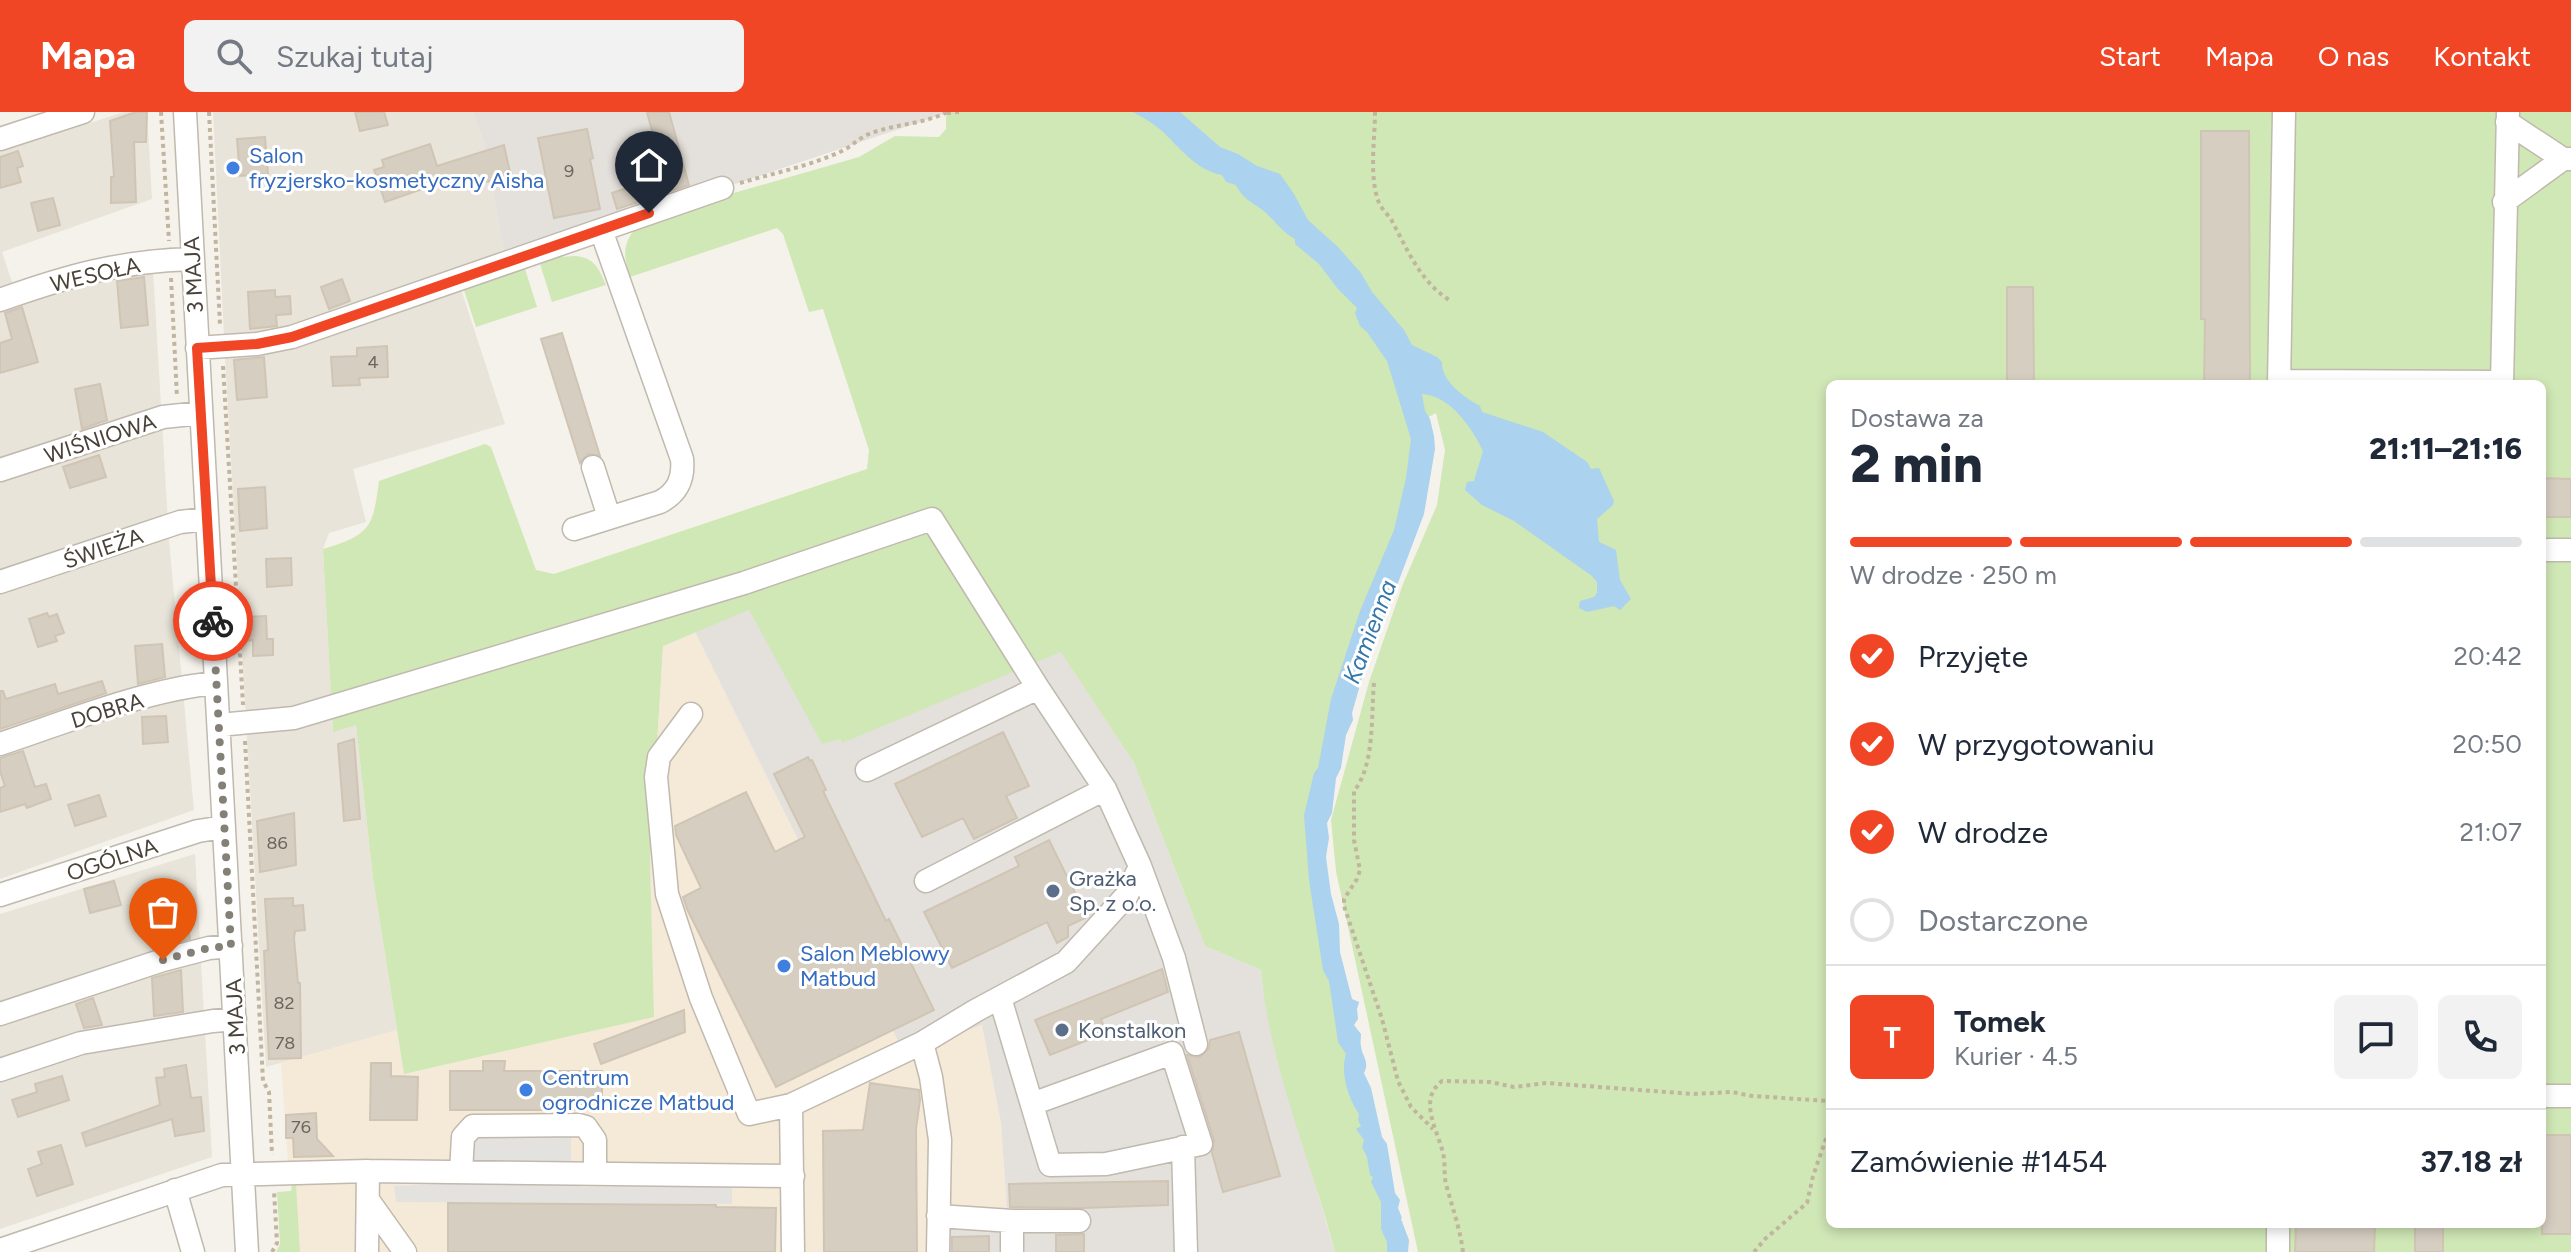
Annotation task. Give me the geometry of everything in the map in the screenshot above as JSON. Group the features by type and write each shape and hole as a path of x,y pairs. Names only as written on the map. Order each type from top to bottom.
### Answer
{"street":[{"path":"0,139 83,112"},
{"name":"3 MAJA","path":"185,112 181,259 197,348 247,1252"},
{"path":"2279,380 2284,112"},
{"path":"2504,202 2567,159 2507,117"},
{"path":"2502,380 2507,117"},
{"path":"197,348 292,337 722,188"},
{"path":"574,529 660,502 677,488 683,470 682,459 601,230"},
{"name":"WESOŁA","path":"0,300 86,271 181,259"},
{"name":"WIŚNIOWA","path":"0,470 163,417 201,413"},
{"path":"593,467 609,517"},
{"name":"ŚWIEŻA","path":"0,582 180,522 207,519"},
{"path":"219,725 294,718 744,583 932,519 1105,789 1140,866 1174,958 1196,1044"},
{"path":"2546,550 2571,550"},
{"name":"DOBRA","path":"0,744 107,708 190,685 216,683"},
{"path":"867,770 1038,688"},
{"path":"691,714 659,757 656,777 667,894 701,998 749,1114 791,1105 922,1043 1066,962 1127,895 1140,866"},
{"path":"926,881 1105,789"},
{"name":"OGÓLNA","path":"0,895 198,831 224,827"},
{"path":"0,1014 163,960 209,948 231,946"},
{"path":"1000,998 1050,1165 1106,1164 1201,1144 1172,1053 1032,1104"},
{"path":"0,1070 81,1043 235,1019"},
{"path":"922,1043 937,1109 940,1140 938,1252"},
{"path":"2546,1096 2571,1096"},
{"path":"791,1105 793,1252"},
{"path":"461,1172 463,1137 473,1126 579,1125 592,1133 596,1147 595,1173"},
{"path":"1183,1147 1186,1252"},
{"path":"0,1250 222,1175 368,1171 793,1176"},
{"path":"367,1252 368,1171"},
{"path":"175,1190 193,1252"},
{"path":"368,1200 405,1252"},
{"path":"938,1216 1079,1221"},
{"path":"1012,1221 1012,1252"},
{"path":"2278,1228 2278,1252"}],"path":[{"path":"161,112 181,259 178,415"},
{"path":"209,112 263,1081 269,1092 277,1243 272,1252"},
{"path":"722,188 795,168 844,150 866,135 916,120 959,112"},
{"path":"1375,112 1375,185 1378,203 1421,273 1437,292 1451,301"},
{"path":"1374,683 1370,751 1354,791 1354,840 1360,870 1344,899 1344,906 1382,1019 1398,1081 1411,1107 1435,1130"},
{"path":"1463,1252 1458,1221 1447,1186 1444,1159 1431,1114 1432,1093 1442,1081 1490,1082 1514,1087 1546,1083 1693,1094 1732,1092 1826,1102"},
{"path":"1754,1252 1807,1203 1826,1139"}],"shaded area":[{"path":"124,112 147,112 152,199 2,252 14,288 0,293 0,152"},
{"path":"213,112 473,112 483,140 506,261 458,280 505,424 353,469 366,522 329,533 323,549 333,731 356,724 373,878 397,1030 266,1067 225,357"},
{"path":"473,112 947,113 506,261 483,140"},
{"path":"153,270 169,540 194,810 0,879 0,310 85,279"},
{"path":"749,609 842,742 1061,651 1134,763 1205,946 1261,970 1278,1059 1335,1252 927,1252 928,1213 1007,1211 1001,1123 982,1025 904,1053 695,632"},
{"path":"695,632 904,1053 982,1024 1001,1123 1007,1211 927,1252 300,1252 296,1191 288,1163 281,1063 397,1030 404,1074 654,1017 650,857 663,646"},
{"path":"195,854 204,1017 0,1066 0,914"},
{"path":"205,1030 212,1157 0,1229 0,1074 72,1049"},
{"path":"571,1130 571,1168 579,1169 580,1187 732,1186 732,1204 396,1202 394,1186 470,1183 469,1133"}],"green space":[{"path":"946,112 2571,112 2571,1252 1418,1252 1336,871 1331,820 1369,682 1403,584 1437,505 1445,450 1436,413 1415,424 1418,465 1313,822 1395,1252 1335,1252 1282,1077 1265,1006 1261,970 1205,946 1134,763 1061,652 842,743 840,739 822,744 749,610 663,646 650,857 654,1017 404,1074 373,878 356,725 333,732 323,549 351,539 366,527 374,509 379,481 485,444 491,447 536,570 554,574 867,469 869,450 823,309 809,312 783,234 777,228 630,277 625,258 626,247 634,230 720,197 859,157 895,136 939,137 946,129"},
{"path":"576,256 592,262 606,285 552,302 540,264 559,257"},
{"path":"525,269 537,307 476,327 464,290"},
{"path":"292,1184 296,1184 300,1252 276,1252 280,1244 277,1192 291,1191"}],"water":[{"name":"Kamienna","path":"1133,112 1180,112 1220,147 1280,174 1308,220 1361,273 1412,345 1442,362 1445,376 1455,388 1480,406 1482,412 1543,432 1587,462 1591,469 1599,468 1614,501 1597,519 1599,542 1616,550 1620,580 1631,599 1620,610 1614,606 1587,612 1579,608 1580,601 1594,597 1597,582 1514,521 1482,505 1465,490 1467,482 1474,481 1483,451 1467,423 1451,407 1422,394 1435,449 1424,514 1362,678 1352,713 1353,720 1346,735 1341,768 1336,778 1332,813 1327,823 1329,838 1326,857 1339,924 1340,952 1352,999 1359,1002 1358,1019 1354,1025 1361,1034 1366,1065 1364,1073 1371,1088 1382,1137 1387,1144 1395,1193 1400,1200 1398,1208 1409,1240 1408,1252 1387,1252 1387,1242 1381,1229 1381,1202 1371,1182 1373,1177 1362,1147 1364,1140 1356,1129 1361,1126 1359,1114 1346,1085 1346,1054 1338,1042 1329,981 1323,970 1309,880 1304,815 1314,773 1318,768 1331,699 1360,611 1394,530 1411,439 1387,361 1360,326 1355,313 1357,308 1319,264 1295,244 1295,239 1245,197 1236,185 1226,182 1222,175 1204,169 1158,127"}],"building":[{"path":"136,112 147,112 146,142 134,142 136,202 111,203 111,177 114,177 110,121"},
{"path":"355,112 384,112 388,125 360,131"},
{"path":"647,112 669,112 689,185 617,209 612,193 664,176"},
{"path":"587,129 600,209 554,218 538,138"},
{"path":"2201,131 2249,131 2250,380 2204,380 2205,319 2201,319"},
{"path":"265,137 268,174 240,176 237,139"},
{"path":"430,144 437,166 504,145 511,177 480,183 478,177 450,188 448,180 385,202 374,170 384,167 382,160"},
{"path":"18,151 23,166 17,168 21,182 0,188 0,157"},
{"path":"53,198 60,225 38,231 31,203"},
{"path":"144,277 148,325 121,328 117,281"},
{"path":"342,279 350,301 329,309 321,287"},
{"path":"2007,287 2033,287 2034,380 2007,380"},
{"path":"275,290 275,297 290,296 291,314 276,315 277,326 250,329 248,292"},
{"path":"22,307 38,362 0,373 0,343 12,339 5,313"},
{"path":"562,333 600,456 588,454 580,463 541,339"},
{"path":"387,346 388,377 359,378 360,385 333,386 331,357 357,356 357,348"},
{"path":"264,357 267,397 237,400 234,360"},
{"path":"100,384 107,420 82,429 75,389"},
{"path":"99,455 106,477 70,488 63,467"},
{"path":"2546,478 2571,479 2571,517 2546,517"},
{"path":"265,487 267,528 240,531 238,489"},
{"path":"291,558 292,585 267,587 266,559"},
{"path":"47,613 49,617 57,614 64,633 55,636 57,641 38,647 29,619"},
{"path":"266,616 267,639 273,639 273,655 253,656 253,640 246,641 245,617"},
{"path":"162,644 165,677 138,684 135,646"},
{"path":"102,681 106,693 0,729 0,691 6,699 55,684 58,694"},
{"path":"166,716 168,742 143,744 142,717"},
{"path":"1003,732 1029,786 1006,796 1017,818 974,839 963,818 922,837 895,784"},
{"path":"354,739 360,819 344,821 338,744"},
{"path":"23,751 35,787 46,784 51,799 27,808 25,804 0,812 0,788 5,786 0,758"},
{"path":"808,757 886,921 889,919 934,1010 776,1087 687,909 683,897 701,888 676,835 675,826 746,792 775,852 805,837 774,774"},
{"path":"99,795 106,816 75,826 68,805"},
{"path":"294,813 296,865 260,872 257,821"},
{"path":"1049,840 1087,917 1068,926 1068,937 1057,943 1047,922 952,968 924,912 1019,866 1015,857"},
{"path":"114,881 121,905 90,913 84,889"},
{"path":"293,898 293,906 303,905 305,930 295,931 294,938 300,983 301,1058 269,1059 265,899"},
{"path":"184,902 190,939 166,945 160,903"},
{"path":"1162,969 1168,992 1101,1019 1106,1033 1050,1055 1035,1020"},
{"path":"181,970 183,1012 154,1016 152,978"},
{"path":"93,998 102,1025 84,1028 76,1004"},
{"path":"684,1010 685,1032 601,1064 594,1044"},
{"path":"1239,1032 1280,1176 1223,1192 1212,1153 1214,1140 1187,1055 1200,1057 1209,1048 1210,1040"},
{"name":"Centrum ogrodnicze Matbud","path":"483,1061 505,1061 504,1071 602,1071 602,1110 450,1110 450,1071 483,1071"},
{"path":"371,1063 391,1063 391,1076 418,1077 417,1120 370,1120"},
{"path":"186,1065 191,1098 201,1097 204,1131 175,1136 172,1119 86,1146 82,1133 160,1105 156,1078 165,1077 164,1069"},
{"path":"62,1076 69,1100 18,1117 12,1100 37,1092 35,1084"},
{"path":"870,1083 919,1090 916,1129 917,1252 824,1252 823,1131 863,1130"},
{"path":"316,1113 317,1139 333,1156 294,1157 293,1138 286,1138 286,1115"},
{"path":"2546,1135 2571,1135 2571,1234 2542,1234 2542,1228 2546,1228"},
{"path":"61,1145 73,1184 37,1196 28,1169 42,1164 38,1152"},
{"path":"1168,1181 1168,1205 1010,1207 1009,1184"},
{"path":"448,1203 776,1208 775,1252 448,1252"},
{"path":"2296,1228 2375,1228 2374,1252 2295,1252"},
{"path":"2415,1228 2443,1228 2443,1252 2415,1252"},
{"path":"1084,1234 1084,1252 1056,1252 1056,1235"},
{"path":"989,1236 989,1252 952,1252 952,1237"}],"way so far":[{"path":"163,960 209,948 231,946 213,621"}],"place":[{"name":"Salon fryzjersko-kosmetyczny Aisha","path":"233,168"},
{"name":"Grażka Sp. z o.o.","path":"1053,891"},
{"name":"Salon Meblowy Matbud","path":"784,966"},
{"name":"Konstalkon","path":"1062,1030"},
{"name":"Centrum ogrodnicze Matbud","path":"526,1090"}],"route":[{"path":"213,621 197,348 257,344 292,337 649,213"}]}
